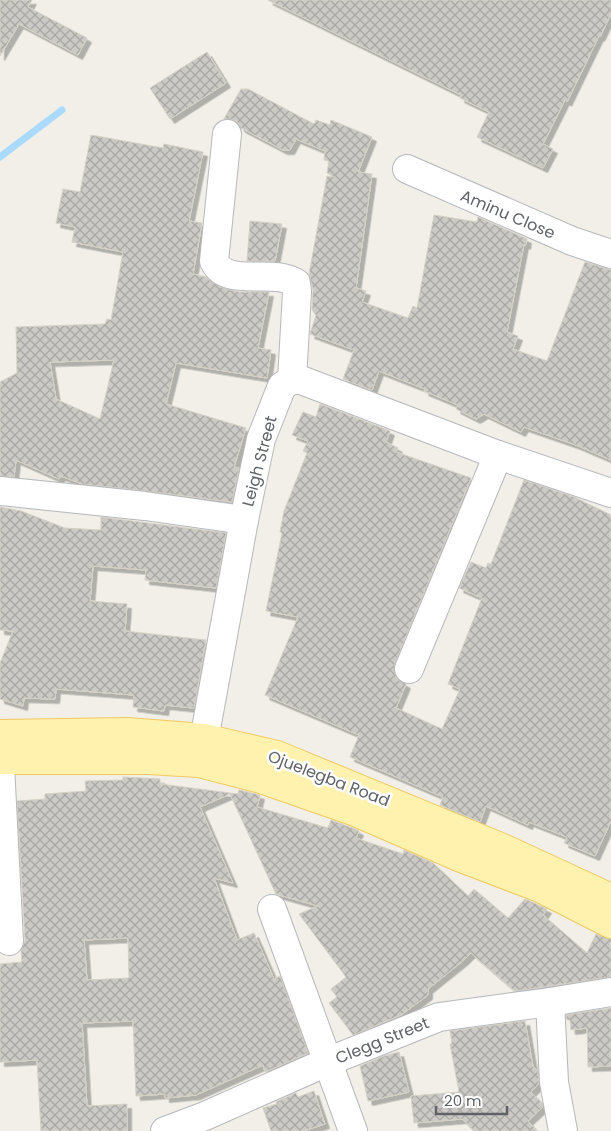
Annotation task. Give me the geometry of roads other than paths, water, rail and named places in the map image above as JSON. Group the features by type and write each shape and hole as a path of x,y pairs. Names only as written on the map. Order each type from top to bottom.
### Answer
{"main road":[{"name":"Ojuelegba Road","path":"0,734 127,732 202,750"},
{"name":"Ojuelegba Road","path":"0,760 102,759 202,750 277,755 503,848 611,902"}],"street":[{"path":"227,134 214,262 218,269 229,276 287,277 296,283 292,380 301,380 334,391 498,455 611,493"},
{"name":"Aminu Close","path":"408,169 572,241 611,254"},
{"name":"Leigh Street","path":"202,750 244,520 261,439 282,386 292,380"},
{"path":"410,669 498,455"},
{"path":"0,491 145,506 244,520"},
{"path":"0,765 9,941"},
{"path":"272,909 353,1131"},
{"name":"Clegg Street","path":"165,1131 205,1116 327,1062 439,1016 611,992"},
{"path":"550,1002 554,1082 563,1131"}],"waterway":[{"path":"0,157 62,110"}]}
